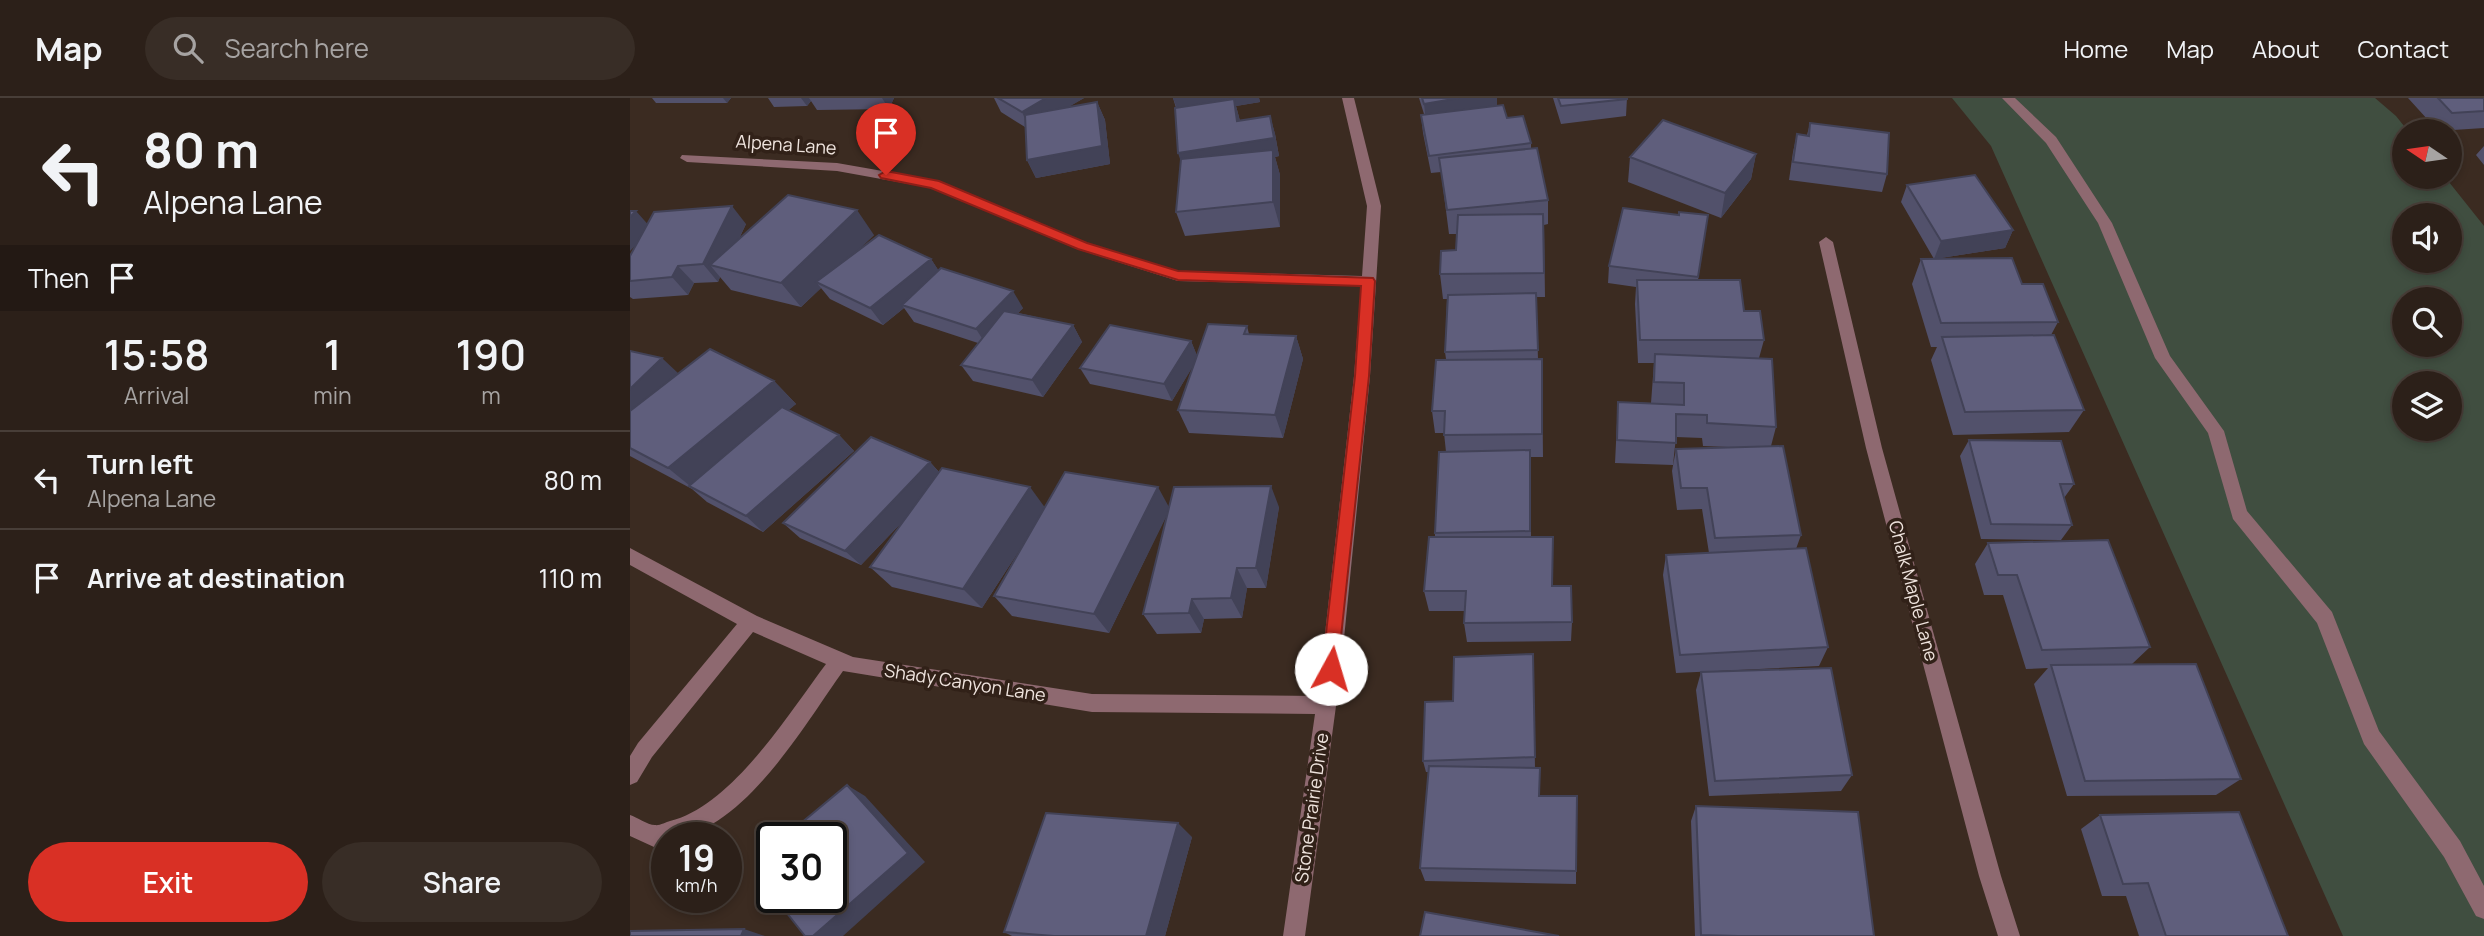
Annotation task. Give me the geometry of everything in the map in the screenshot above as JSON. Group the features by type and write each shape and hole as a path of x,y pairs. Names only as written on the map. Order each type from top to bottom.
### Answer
{"street":[{"name":"Stone Prairie Drive","path":"1294,936 1326,705 1362,376 1374,206 1348,98"},
{"path":"2008,98 2051,140 2105,223 2163,358 2216,430 2239,514 2325,618 2371,737 2452,849 2484,908"},
{"name":"Alpena Lane","path":"687,158 837,167 934,184 1082,246 1178,276 1368,281"},
{"name":"Chalk Maple Lane","path":"1826,242 1878,462 2009,936"},
{"name":"Shady Canyon Lane","path":"630,556 750,622 852,666 1092,703 1326,705"},
{"path":"630,775 645,750 750,622"},
{"path":"630,825 653,836 691,825 720,807 758,768 840,660"}],"green space":[{"path":"1952,98 2375,98 2398,119 2392,119 2392,189 2455,189 2484,226 2484,936 2343,936 1991,146"}],"building":[{"path":"998,98 1046,98 1022,112"},
{"path":"1422,98 1459,98 1424,104"},
{"path":"1558,98 1627,98 1627,99 1561,106"},
{"path":"2438,98 2484,98 2484,111 2452,113"},
{"path":"1234,99 1237,121 1270,116 1274,138 1178,153 1175,108"},
{"path":"1097,102 1102,146 1027,160 1025,115"},
{"path":"1503,105 1507,118 1523,116 1531,143 1429,156 1421,115"},
{"path":"1663,120 1756,154 1725,193 1630,157"},
{"path":"1810,123 1889,133 1887,174 1793,162 1797,134 1809,136"},
{"path":"1537,148 1548,200 1447,210 1439,158"},
{"path":"1273,150 1273,202 1176,212 1181,159"},
{"path":"1975,175 2013,230 1941,241 1907,185"},
{"path":"788,195 857,210 781,283 710,265"},
{"path":"732,206 703,264 678,266 672,277 630,281 630,256 654,212"},
{"path":"1623,208 1679,215 1679,212 1708,215 1698,277 1609,266"},
{"path":"1543,214 1544,273 1440,274 1441,251 1456,250 1458,215"},
{"path":"879,235 931,259 870,308 816,282"},
{"path":"2012,258 2022,284 2043,284 2058,322 1941,323 1921,259"},
{"path":"941,268 1013,291 976,329 902,305"},
{"path":"1637,280 1740,280 1744,311 1760,311 1764,340 1640,340"},
{"path":"1536,293 1538,350 1445,352 1448,295"},
{"path":"1004,311 1073,325 1032,380 961,365"},
{"path":"1208,324 1247,326 1244,334 1296,336 1275,415 1178,410"},
{"path":"1110,325 1191,341 1164,384 1080,368"},
{"path":"2054,335 2084,410 1965,412 1942,337"},
{"path":"710,349 774,381 668,468 630,448 630,411"},
{"path":"630,351 662,358 630,389"},
{"path":"1655,354 1772,359 1776,427 1707,423 1707,415 1676,414 1676,443 1617,440 1618,402 1684,405 1684,383 1654,382"},
{"path":"1542,359 1542,434 1444,435 1445,411 1432,411 1436,360"},
{"path":"782,407 839,435 746,516 689,486"},
{"path":"871,437 930,462 845,551 783,523"},
{"path":"1969,440 2061,441 2074,484 2060,484 2072,525 1991,524"},
{"path":"1783,446 1801,535 1715,538 1707,488 1681,488 1676,449"},
{"path":"1530,450 1530,531 1435,533 1439,452"},
{"path":"942,468 1030,487 963,589 870,567"},
{"path":"1065,472 1158,487 1094,614 994,596"},
{"path":"1271,486 1256,568 1237,568 1231,598 1192,599 1189,613 1143,614 1174,487"},
{"path":"1429,537 1553,537 1552,586 1571,586 1572,622 1464,623 1466,591 1424,591"},
{"path":"2108,540 2150,647 2042,650 2017,575 1998,575 1988,543"},
{"path":"1806,548 1828,647 1680,655 1666,555"},
{"path":"1533,654 1535,757 1423,761 1425,702 1453,701 1454,657"},
{"path":"2196,664 2241,779 2085,781 2051,665"},
{"path":"1831,668 1852,775 1715,781 1701,672"},
{"path":"1429,766 1540,768 1539,796 1577,796 1576,871 1420,868"},
{"path":"847,785 908,853 847,906 847,822 802,822"},
{"path":"1696,806 1858,812 1874,936 1701,935"},
{"path":"2239,812 2288,936 2166,936 2148,883 2123,884 2100,815"},
{"path":"1046,813 1178,823 1146,936 1054,936 1004,932"},
{"path":"1425,912 1559,936 1420,936"},
{"path":"787,913 839,913 813,936 805,936"},
{"path":"744,929 741,936 630,936 630,931"}],"route":[{"path":"886,175 934,184 1082,246 1178,276 1368,281 1362,376 1331,669"}]}
